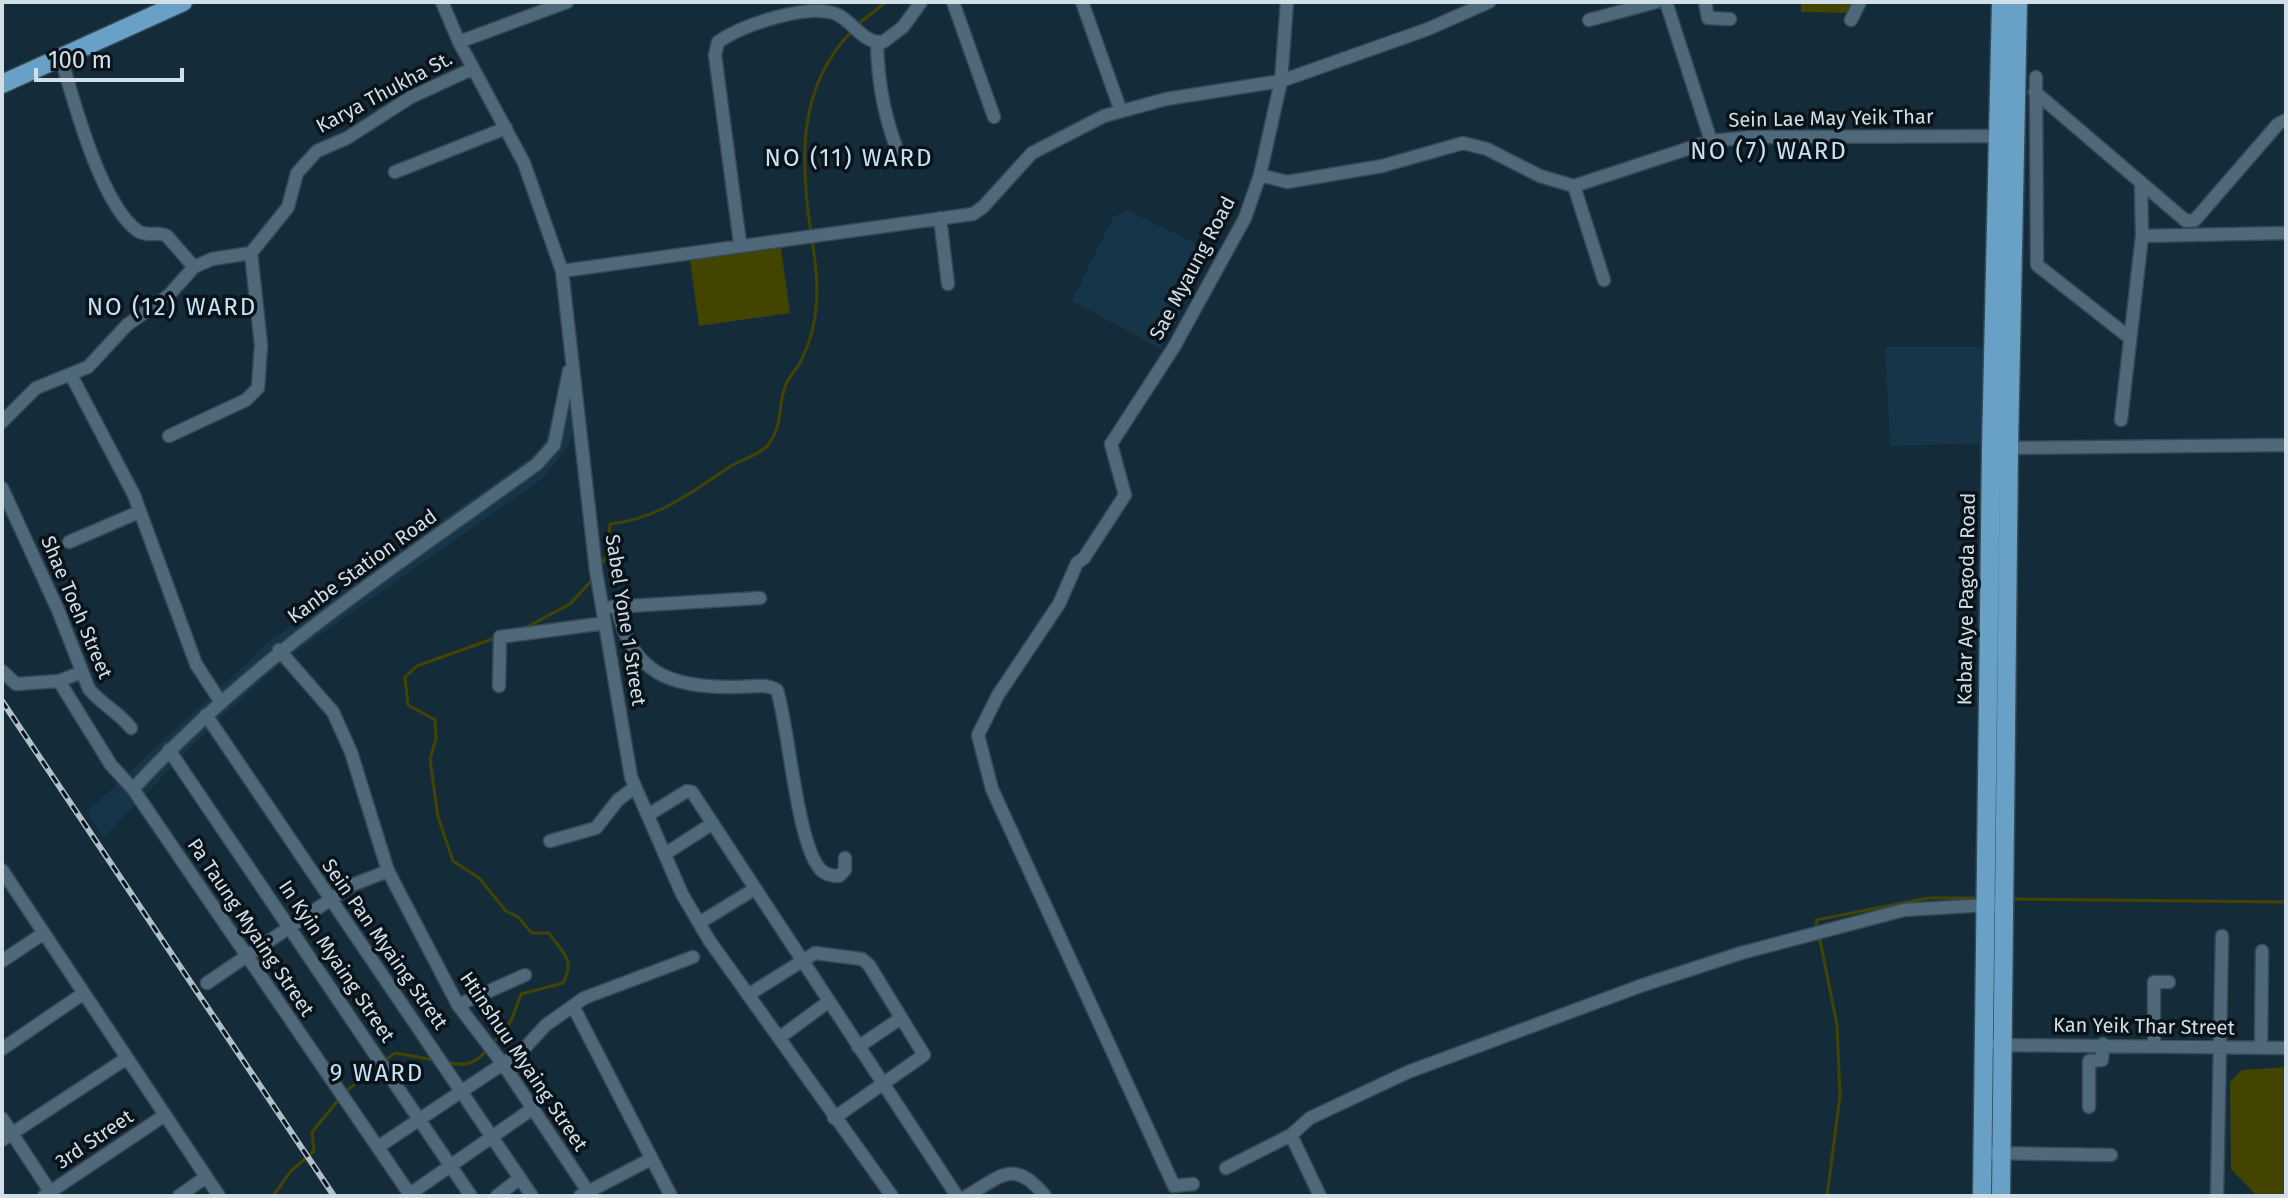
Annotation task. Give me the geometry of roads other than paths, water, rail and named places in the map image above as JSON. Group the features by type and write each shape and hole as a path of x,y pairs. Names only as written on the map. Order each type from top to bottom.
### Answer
{"main road":[{"path":"2,84 183,2"},
{"name":"Kabar Aye Pagoda Road","path":"2001,2 2008,136"},
{"name":"Kabar Aye Pagoda Road","path":"2001,1196 1992,1153 1992,1045 1983,904 2008,136 2018,2"},
{"name":"Kabar Aye Pagoda Road","path":"1992,1045 2004,854 2000,448"},
{"path":"1984,854 2004,854"},
{"name":"Kabar Aye Pagoda Road","path":"1982,1196 1992,1153"}],"street":[{"name":"Sabel Yone 1 Street","path":"442,2 472,69 524,163 562,271 601,607 635,787 699,923 892,1196"},
{"path":"459,42 567,2"},
{"path":"877,43 890,39 921,2"},
{"path":"953,2 994,117"},
{"path":"1082,2 1118,103"},
{"name":"Sae Myaung Road","path":"1193,1184 1174,1186 992,789 978,735 998,695 1059,604 1077,563 1084,558 1125,495 1111,444 1174,347 1245,218 1260,175 1281,81 1287,2"},
{"path":"562,271 740,243 973,214 1032,153 1104,116 1209,90 1281,81 1463,8 1489,2"},
{"path":"1589,20 1656,2"},
{"path":"1666,2 1711,141"},
{"path":"1705,2 1708,18 1730,19"},
{"path":"1851,20 1860,2"},
{"path":"740,243 715,55 718,42 753,24 820,11 838,14 877,43 880,93 888,127 902,162"},
{"path":"61,58 79,119 118,213 139,233 167,236 194,267"},
{"name":"Karya Thukha St.","path":"251,253 288,207 297,173 317,151 347,138 411,97 472,69"},
{"path":"2036,77 2037,265 2130,338"},
{"path":"2035,92 2181,218 2195,220 2281,120 2286,120"},
{"path":"395,172 506,128"},
{"name":"Sein Lae May Yeik Thar","path":"1574,186 1711,141 1751,137 2008,136"},
{"path":"1260,175 1287,182 1382,166 1463,143 1487,149 1540,176 1574,186 1604,280"},
{"path":"2121,420 2142,236 2141,184"},
{"path":"940,218 948,284"},
{"path":"2142,236 2286,233"},
{"path":"2,422 36,388 88,367 127,325 169,295 194,267 212,259 251,253 261,345 258,388 246,400 169,436"},
{"name":"Kanbe Station Road","path":"133,789 220,701 279,650 537,464 554,445 572,356"},
{"path":"71,375 134,495 196,664 220,701"},
{"path":"2000,448 2286,445"},
{"name":"Shae Toeh Street","path":"2,488 58,610 82,672 98,700 119,712 131,728"},
{"path":"69,542 139,512"},
{"path":"601,607 760,598"},
{"path":"617,607 620,622 641,661 660,677 709,687 777,690 804,825 815,861 822,871 839,876 845,870 845,858"},
{"path":"499,686 500,637 605,623"},
{"name":"Htinshuu Myaing Street","path":"279,650 333,712 351,752 388,871 458,1005 503,1064 586,1194"},
{"path":"2,671 16,684 59,681 82,672"},
{"name":"Pa Taung Myaing Street","path":"59,681 104,754 133,789 410,1195"},
{"name":"Sein Pan Myaing Strett","path":"206,715 532,1196"},
{"name":"In Kyin Myaing Street","path":"169,750 471,1196"},
{"path":"550,841 596,828 618,800 635,787"},
{"path":"648,815 689,790 957,1196"},
{"path":"665,854 713,823"},
{"path":"207,983 352,885 388,871"},
{"path":"3,873 219,1196"},
{"path":"699,923 753,890"},
{"path":"1226,1168 1291,1135 1310,1118 1408,1072 1643,985 1741,953 1904,910 2003,900"},
{"path":"2,961 44,933"},
{"path":"2217,1196 2222,936"},
{"path":"2261,1048 2262,951"},
{"path":"748,995 800,960 819,952 862,959 924,1055 884,1086 834,1118"},
{"path":"378,1147 503,1064 584,998 693,957"},
{"path":"458,1005 525,975"},
{"path":"2154,1045 2154,982 2169,982"},
{"path":"2,1049 84,993"},
{"path":"779,1038 828,1002"},
{"path":"573,1006 671,1196"},
{"path":"858,1047 901,1018"},
{"path":"2089,1107 2089,1061 2102,1060 2103,1044"},
{"name":"Kan Yeik Thar Street","path":"1992,1045 2286,1048"},
{"path":"7,1136 127,1058"},
{"path":"410,1195 532,1109"},
{"name":"3rd Street","path":"49,1195 165,1115"},
{"path":"2,1118 7,1136 49,1195"},
{"path":"1291,1135 1320,1196"},
{"path":"1992,1153 2111,1155"},
{"path":"586,1194 651,1159"},
{"path":"967,1196 1004,1173 1016,1173 1026,1175 1045,1196"},
{"path":"179,1196 206,1177"},
{"path":"497,1196 520,1178"}],"waterway":[{"path":"858,24 886,2"},
{"path":"811,233 805,151 812,100 821,75 853,30"},
{"path":"600,567 606,557 610,524 659,510 768,445 776,430 786,383 801,361 812,331 817,301 812,240"},
{"path":"525,628 570,604 592,580"},
{"path":"493,1043 511,1021 521,994 563,983 568,962 549,933 532,933 518,917 506,911 479,878 453,861 438,817 430,759 436,739 435,720 408,705 405,677 417,666 495,638"},
{"path":"1817,928 1816,920 1928,898 1978,898"},
{"path":"2010,899 2286,902"},
{"path":"1819,935 1837,1025 1840,1096 1827,1196"},
{"path":"446,1062 470,1063 488,1049"},
{"path":"385,1060 395,1053 435,1060"},
{"path":"345,1092 379,1065"},
{"path":"273,1196 291,1171 314,1151 312,1132 340,1098"}],"railway":[{"path":"2,701 334,1196"}],"district":[{"name":"NO (7) WARD","path":"1769,151"},
{"name":"NO (11) WARD","path":"849,158"},
{"name":"NO (12) WARD","path":"172,307"},
{"name":"9 WARD","path":"377,1073"}]}
